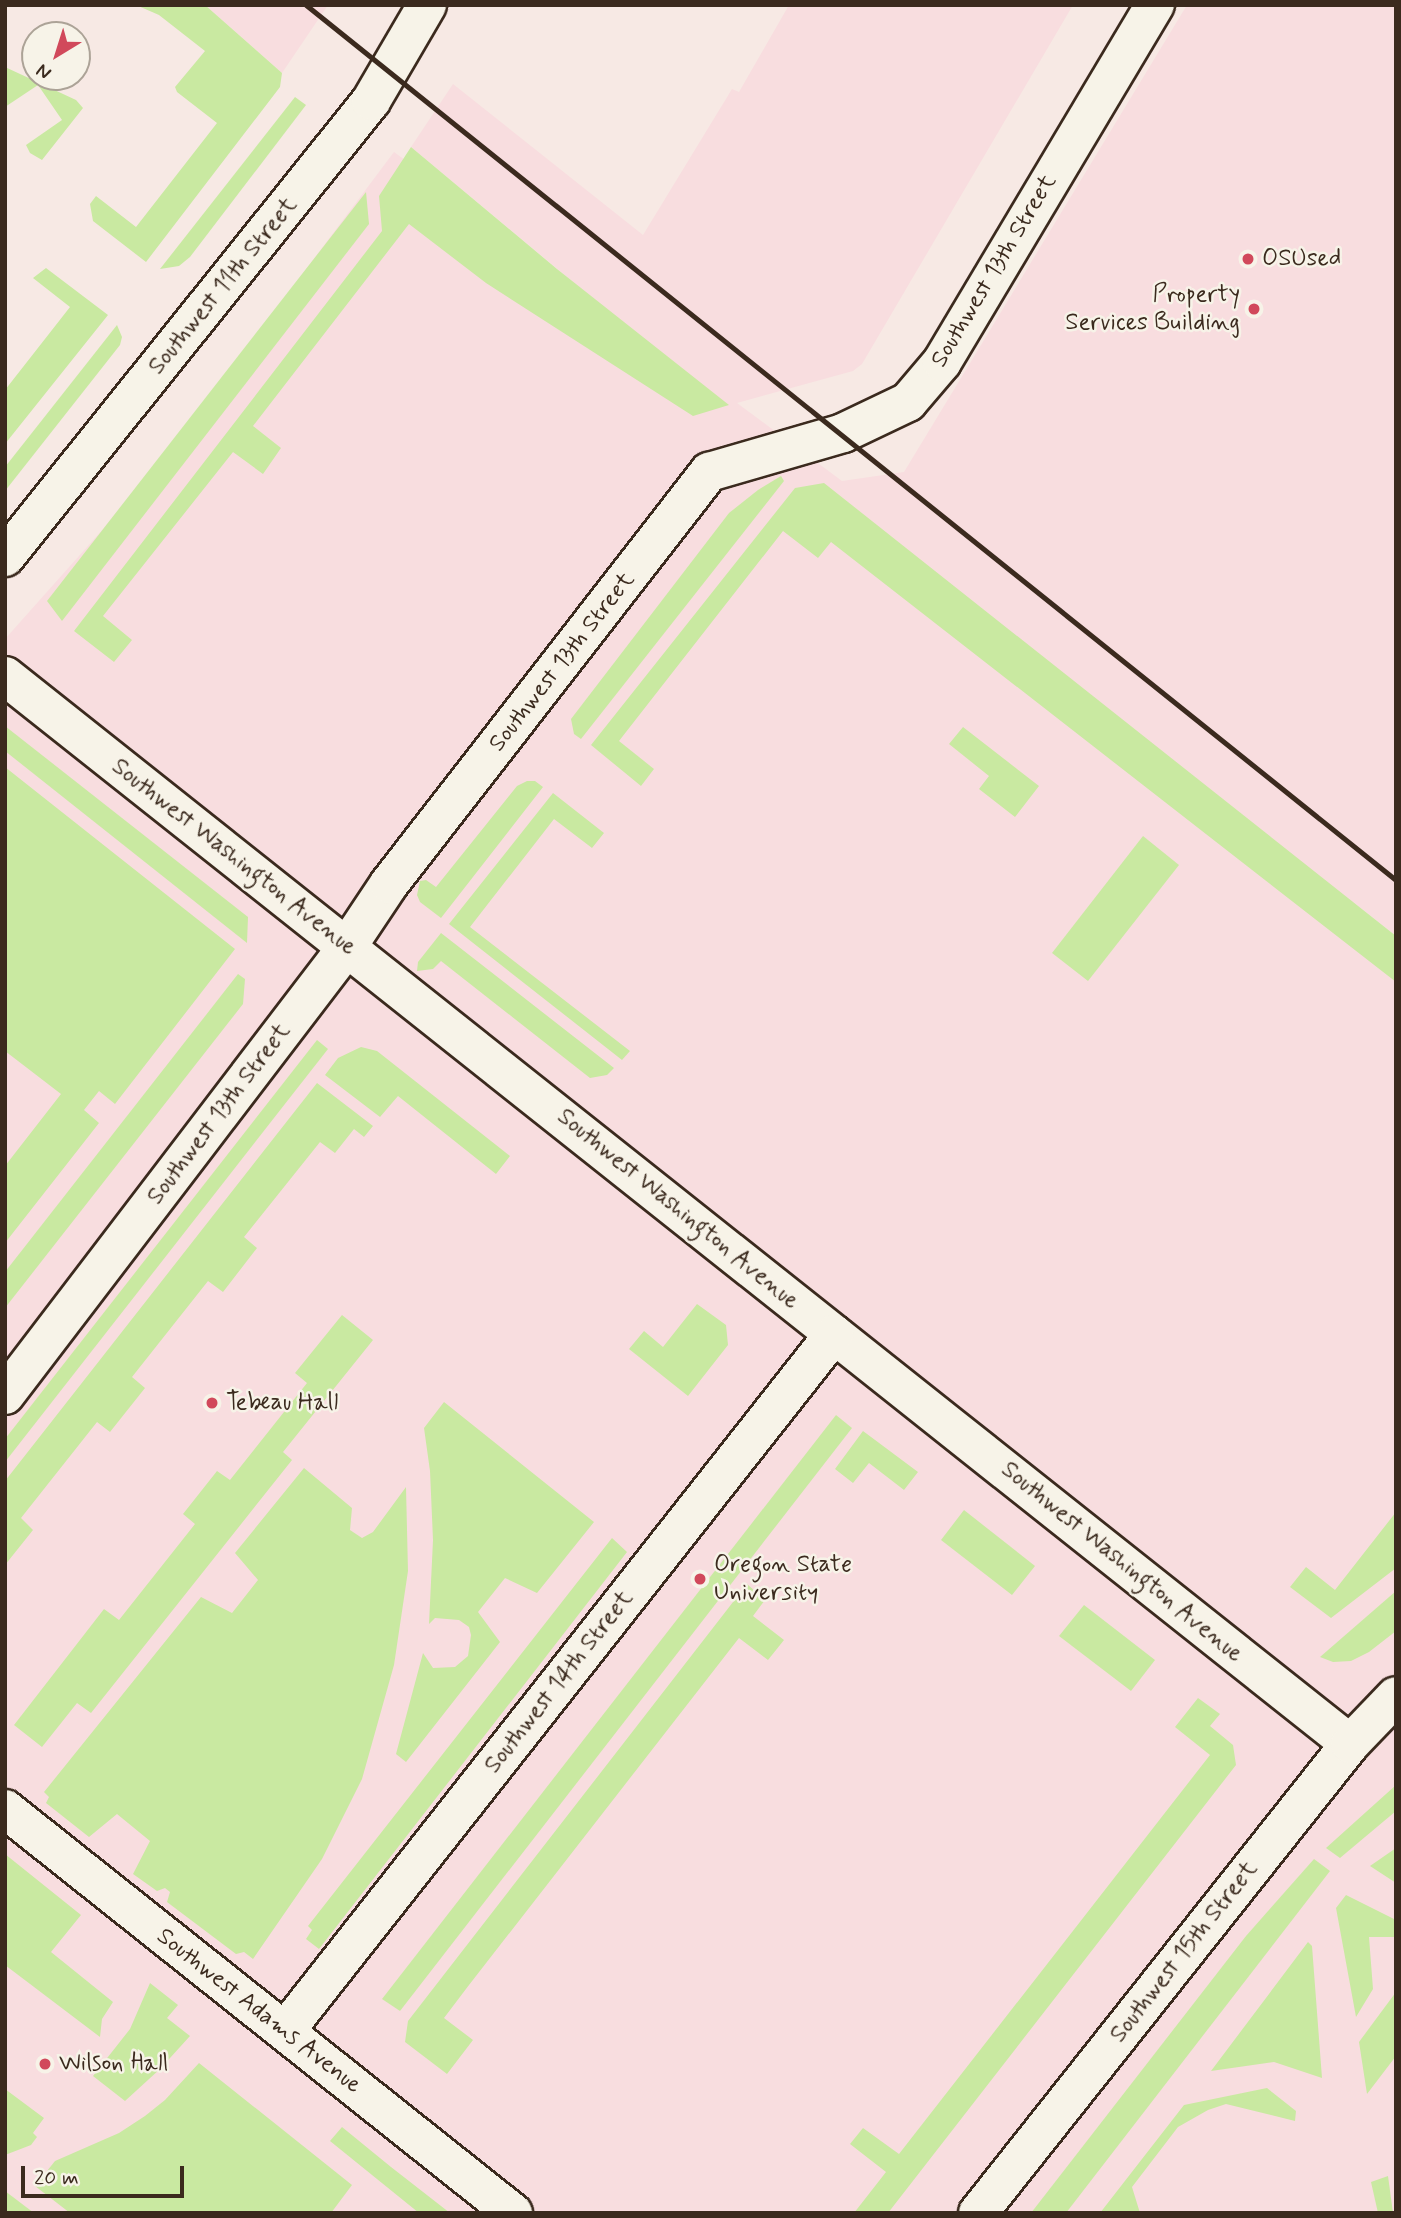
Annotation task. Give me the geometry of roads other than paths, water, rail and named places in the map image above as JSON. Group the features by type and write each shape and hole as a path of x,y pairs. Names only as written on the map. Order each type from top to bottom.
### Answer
{"street":[{"name":"Southwest 11th Street","path":"5,557 367,106 427,5"},
{"name":"Southwest 13th Street","path":"5,1395 347,947 389,884 709,472 843,433 908,402 942,362 1154,5"},
{"name":"Southwest Washington Avenue","path":"5,676 1350,1744"},
{"name":"Southwest 14th Street","path":"285,2031 834,1334"},
{"name":"Southwest 15th Street","path":"978,2213 1350,1744 1396,1696"},
{"name":"Southwest Adams Avenue","path":"5,1809 513,2213"}],"railway":[{"path":"306,5 1396,880"}],"place":[{"name":"OSUsed","path":"1248,259"},
{"name":"Property Services Building","path":"1254,309"},
{"name":"Tebeau Hall","path":"212,1403"},
{"name":"Oregon State University","path":"700,1579"},
{"name":"Wilson Hall","path":"45,2064"}]}
